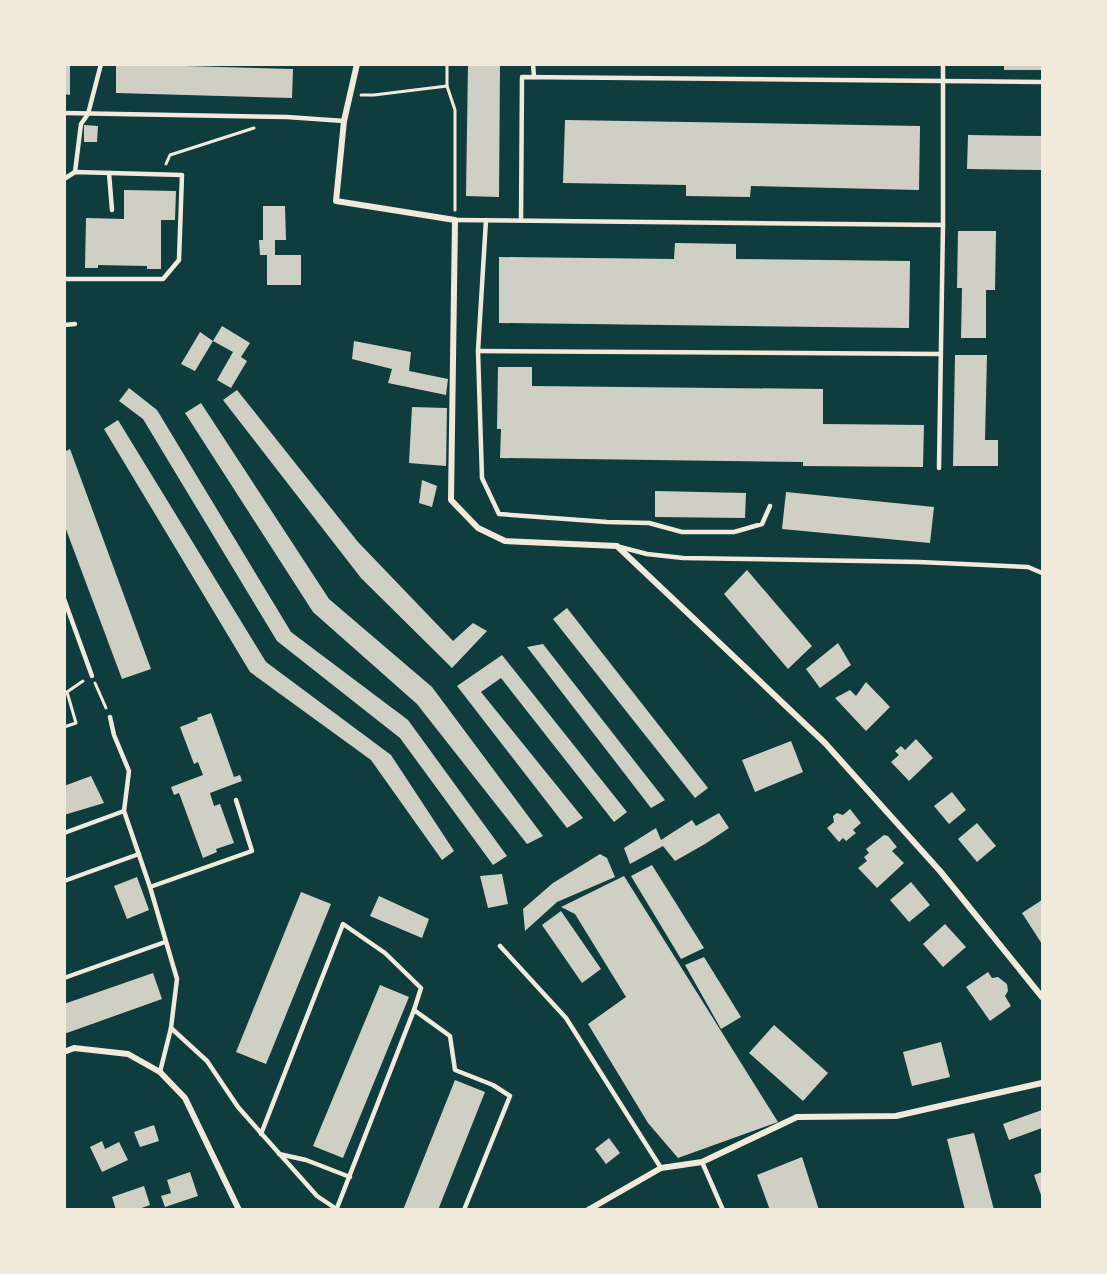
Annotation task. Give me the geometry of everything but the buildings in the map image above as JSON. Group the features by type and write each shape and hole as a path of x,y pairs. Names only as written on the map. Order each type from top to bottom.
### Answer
{"street":[{"path":"357,64 344,122 336,201 455,220 451,500 478,528 505,541 617,546 825,743 940,871 1041,993"},
{"path":"64,1052 74,1048 128,1053 160,1072 185,1098 239,1209"},
{"path":"588,1209 661,1168 702,1162 797,1117 896,1116 1042,1083"}],"lane":[{"path":"75,172 81,124 88,114 101,64"},
{"path":"533,64 534,77"},
{"path":"939,468 943,64"},
{"path":"521,220 522,77 1042,82"},
{"path":"64,113 287,117 344,122"},
{"path":"64,179 75,172 182,175 179,260 163,279 64,279"},
{"path":"110,173 112,210"},
{"path":"455,220 943,225"},
{"path":"486,220 478,351 482,478 499,514 649,523 682,532 734,532 762,524 770,506"},
{"path":"64,326 75,324"},
{"path":"478,351 941,354"},
{"path":"617,546 647,554 683,558 920,561 1028,567 1042,573"},
{"path":"64,599 92,676"},
{"path":"110,717 114,735 129,771 124,811 150,887 177,979 171,1028 160,1072"},
{"path":"150,887 252,851 237,800"},
{"path":"64,833 124,811"},
{"path":"64,881 139,854"},
{"path":"171,1028 207,1061 238,1107 261,1134 317,1196 338,1209 421,988 385,953 343,924 261,1134"},
{"path":"64,978 165,942"},
{"path":"500,945 566,1017 661,1168"},
{"path":"414,1010 450,1036 455,1070 493,1085 510,1096 464,1209"},
{"path":"279,1154 350,1177"},
{"path":"702,1162 723,1209"}],"path":[{"path":"447,64 447,86 455,110 455,220"},
{"path":"350,95 374,96 447,86"},
{"path":"162,174 170,155 255,127"},
{"path":"64,727 76,723 67,692 92,676 110,717"}]}
